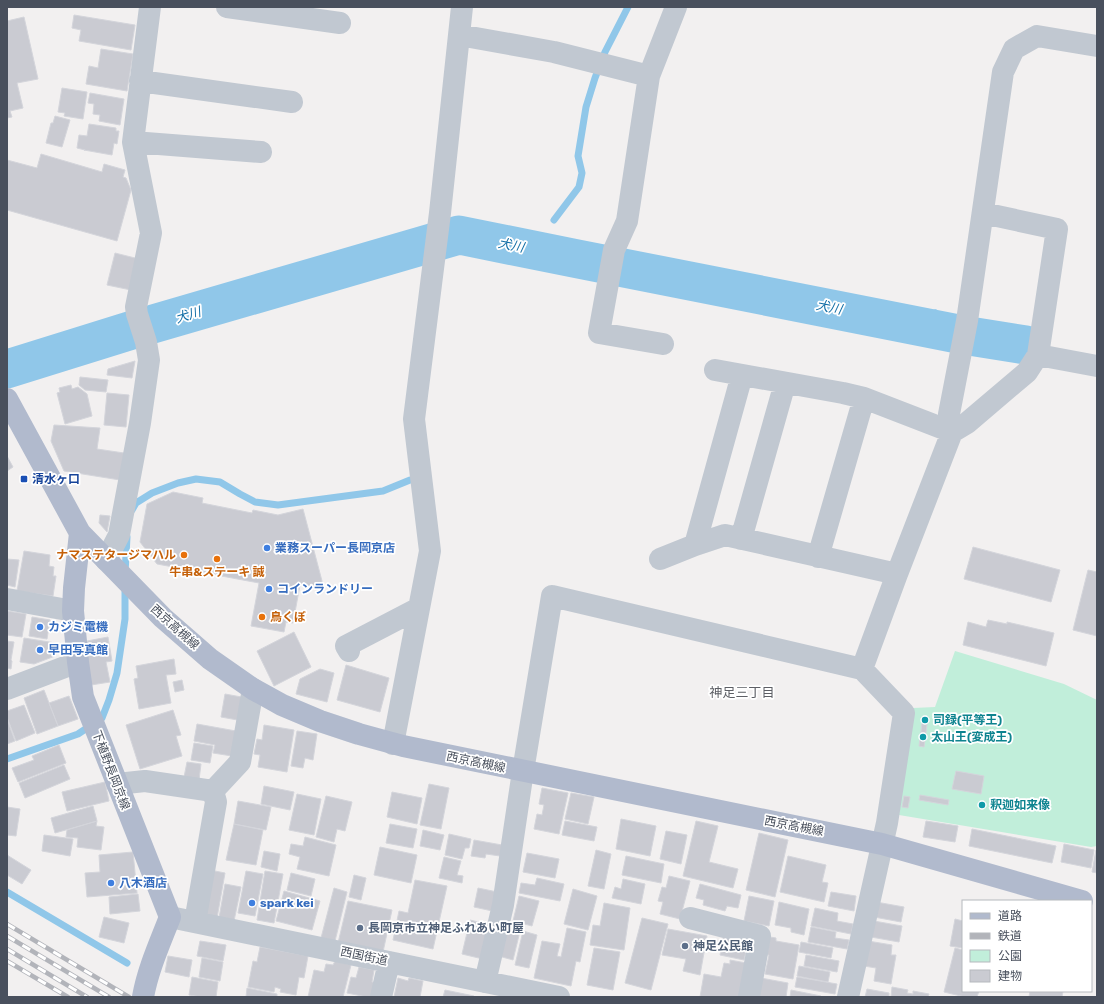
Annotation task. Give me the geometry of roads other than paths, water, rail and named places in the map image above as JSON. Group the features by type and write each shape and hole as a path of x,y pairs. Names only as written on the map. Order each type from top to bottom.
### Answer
{"main road":[{"name":"西京高槻線","path":"7,399 80,533 162,618 210,659 253,689 282,705 320,721 393,744 523,772 882,844 1078,900"},
{"name":"下植野長岡京線","path":"80,533 73,611 83,697 170,917"},
{"path":"142,997 148,975 170,917"}],"street":[{"path":"228,7 340,23"},
{"path":"393,744 430,551 414,419 436,249 462,7"},
{"path":"662,344 599,333 614,250 628,221 649,76 676,7"},
{"path":"106,560 119,535 140,422 149,360 146,342 136,307 151,233 133,142 151,8"},
{"path":"459,34 554,52 649,76"},
{"path":"862,669 952,432 949,414 967,321 1003,72 1014,49 1037,36 1097,46"},
{"path":"140,81 292,102"},
{"path":"133,142 261,152"},
{"path":"952,432 968,423 1027,372 1038,355 1057,229 983,213"},
{"path":"1038,355 1097,366"},
{"path":"715,370 864,398 952,432"},
{"path":"695,545 742,375"},
{"path":"741,538 785,383"},
{"path":"818,557 864,398"},
{"path":"660,559 725,535 897,574"},
{"path":"485,982 504,905 523,772 552,596 862,669 904,713 887,823 848,997"},
{"path":"7,599 73,611"},
{"path":"349,651 346,646 419,608"},
{"path":"7,689 78,662"},
{"path":"213,791 240,762 253,689"},
{"path":"117,784 145,781 213,791"},
{"path":"195,922 216,802 213,791"},
{"name":"西国街道","path":"170,917 485,982 521,993 559,997"},
{"path":"690,918 760,936 749,997"},
{"path":"381,997 389,962"}],"waterway":[{"path":"554,220 579,187 582,173 578,156 586,107 605,52 628,7"},
{"name":"犬川","path":"7,369 129,331 459,235 963,335 1026,345"},
{"path":"911,324 935,313"},
{"path":"132,510 136,503 152,493 178,483 196,479 220,482 255,502 278,505 383,491 410,480"},
{"path":"125,573 127,537"},
{"path":"7,759 78,734 102,718 117,673 125,619 125,585"},
{"path":"7,892 127,963"}],"railway":[{"path":"7,924 129,997"},
{"path":"7,936 109,997"},
{"path":"7,949 87,997"},
{"path":"7,961 68,997"}],"place":[{"name":"清水ヶ口","path":"24,479"},
{"name":"業務スーパー長岡京店","path":"267,548"},
{"name":"ナマステタージマハル","path":"184,555"},
{"name":"牛串&ステーキ 誠","path":"217,559"},
{"name":"コインランドリー","path":"269,589"},
{"name":"鳥くぼ","path":"262,617"},
{"name":"カジミ電機","path":"40,627"},
{"name":"早田写真館","path":"40,650"},
{"name":"司録(平等王)","path":"925,720"},
{"name":"太山王(変成王)","path":"923,737"},
{"name":"釈迦如来像","path":"982,805"},
{"name":"八木酒店","path":"111,883"},
{"name":"spark kei","path":"252,903"},
{"name":"長岡京市立神足ふれあい町屋","path":"360,928"},
{"name":"神足公民館","path":"685,946"}],"district":[{"name":"神足三丁目","path":"742,692"}]}
